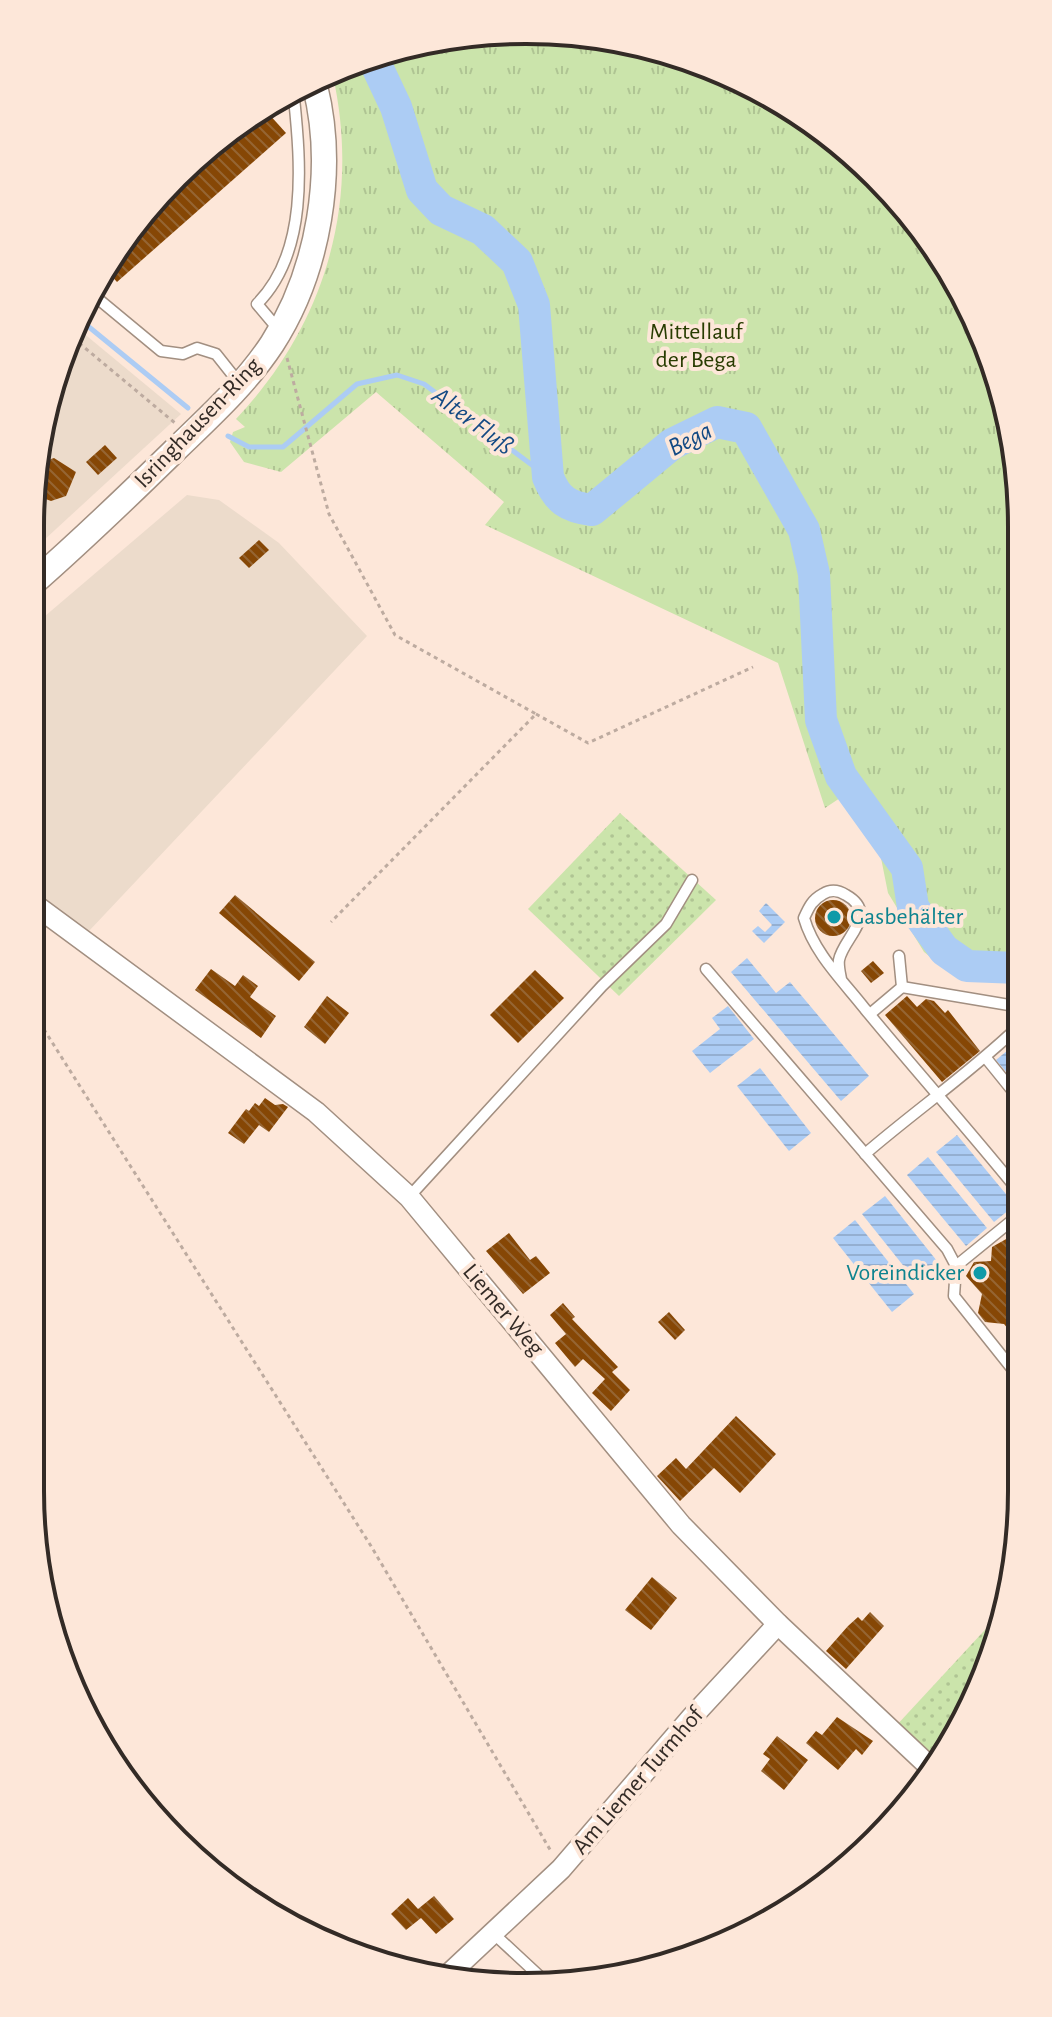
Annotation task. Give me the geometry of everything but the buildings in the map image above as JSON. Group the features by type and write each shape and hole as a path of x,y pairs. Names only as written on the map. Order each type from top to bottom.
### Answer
{"street":[{"name":"Isringhausen-Ring","path":"44,573 240,385 277,334 308,263 321,207 324,147 316,93"},
{"name":"Liemer Weg","path":"44,912 316,1112 409,1197 681,1525 778,1624 925,1762"},
{"name":"Am Liemer Turmhof","path":"456,1968 561,1869 692,1717 778,1624"}],"lane":[{"path":"277,334 273,323 257,304 272,289 284,261 297,207 300,152 295,104"},
{"path":"100,301 161,351 183,354 197,348 216,354 240,385"},
{"path":"409,1197 602,986 666,924 692,880"},
{"path":"841,979 839,961 859,929 860,909 851,897 838,890 826,891 811,903 804,918 809,937 841,979 870,1014 1008,1175"},
{"path":"899,956 902,987"},
{"path":"706,969 947,1249 956,1266 954,1296 1008,1364"},
{"path":"870,1014 902,987 1008,1005"},
{"path":"865,1154 923,1105 940,1097 1008,1037"},
{"path":"986,1058 1008,1085"},
{"path":"956,1266 1008,1224"},
{"path":"493,1933 536,1973"}],"path":[{"path":"277,334 287,358 329,514 395,635 588,743 753,667"},
{"path":"80,344 189,437"},
{"path":"331,922 536,714"},
{"path":"44,1030 371,1546 561,1869"}],"shaded area":[{"path":"85,334 181,414 44,540 45,494 53,432 60,401"},
{"path":"187,495 219,500 279,543 367,636 89,931 44,898 44,617"}],"green space":[{"name":"Mittellauf der Bega","path":"494,45 558,45 620,53 651,60 710,81 794,125 867,185 908,233 943,285 971,342 992,401 1004,463 1008,526 1008,977 955,976 924,952 888,893 877,838 859,820 843,796 825,808 778,663 485,525 504,502 376,392 281,472 244,462 230,442 233,432 245,427 236,419 293,344 313,303 328,260 338,216 342,170 341,123 334,84 401,60"},
{"path":"620,813 716,900 619,996 528,909"},
{"path":"989,1626 958,1704 930,1755 895,1727"}],"water":[{"path":"766,903 785,922 764,943 752,931 758,926 765,932 772,925 759,911"},
{"path":"747,958 776,993 790,982 869,1076 841,1101 731,972"},
{"path":"728,1006 754,1039 710,1073 692,1051 720,1029 712,1018"},
{"path":"1008,1050 1008,1074 996,1060"},
{"path":"760,1068 811,1133 789,1151 737,1086"},
{"path":"957,1135 1008,1197 1008,1211 994,1222 936,1152"},
{"path":"928,1157 987,1228 966,1246 907,1175"},
{"path":"885,1196 941,1266 918,1284 862,1214"},
{"path":"855,1220 914,1294 892,1312 833,1238"}],"waterway":[{"name":"Bega","path":"378,68 396,107 422,190 441,210 483,230 517,262 534,305 548,477 555,491 570,504 592,510 672,444 717,422 746,428 804,530 814,574 821,720 841,776 907,868 913,907 944,950 967,966 1008,968"},
{"name":"Alter Fluß","path":"88,326 188,408"},
{"name":"Alter Fluß","path":"228,436 249,447 283,447 357,384 397,375 424,384 548,477"}],"place":[{"name":"Gasbehälter","path":"834,917"},
{"name":"Voreindicker","path":"980,1273"}]}
